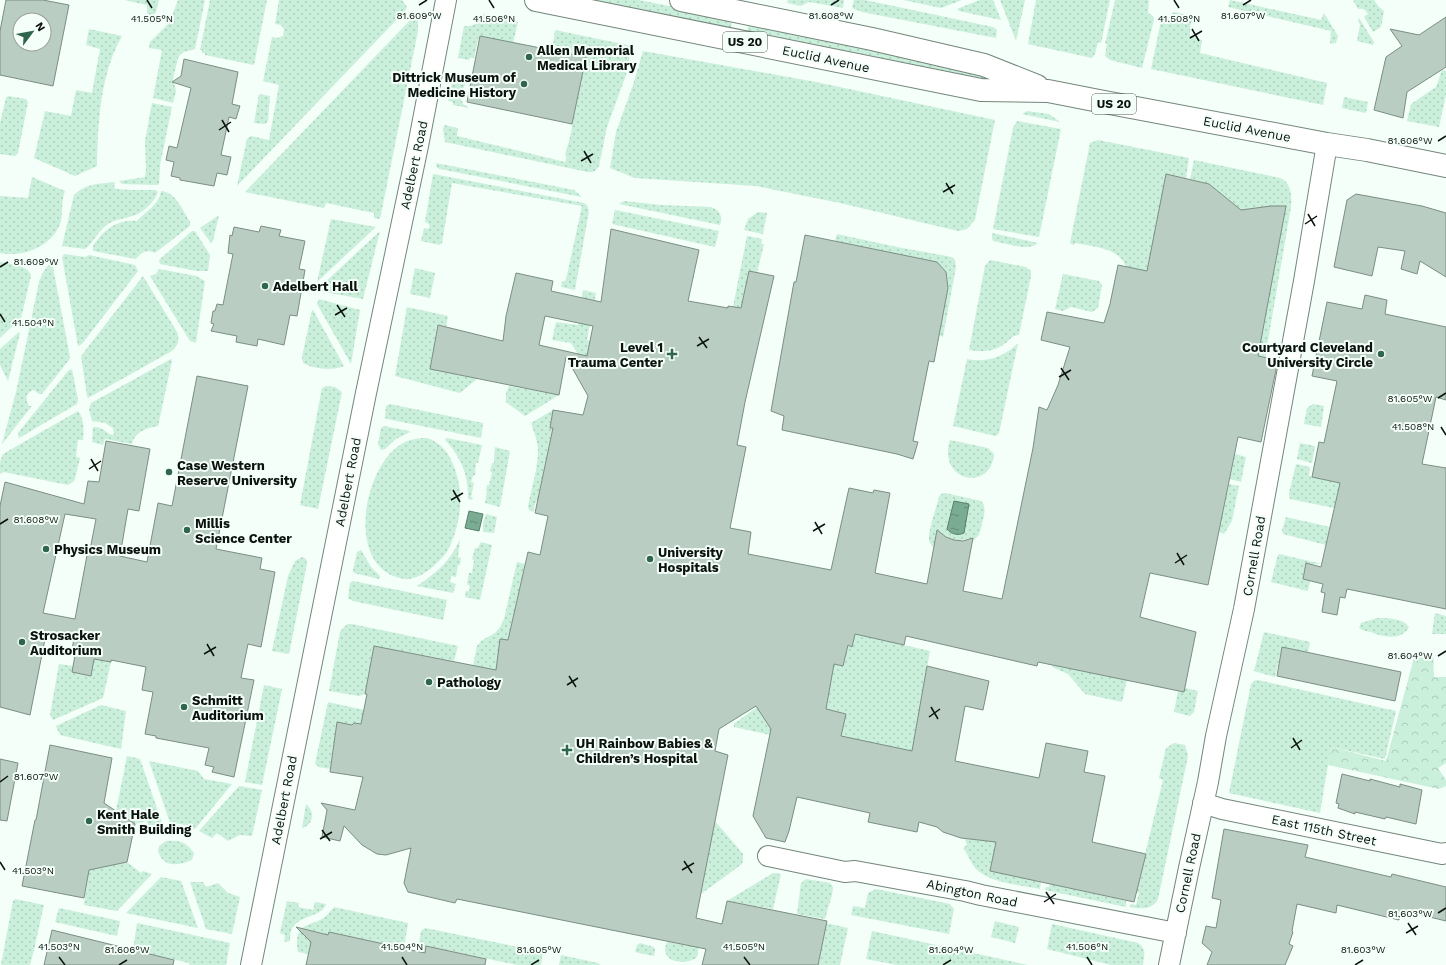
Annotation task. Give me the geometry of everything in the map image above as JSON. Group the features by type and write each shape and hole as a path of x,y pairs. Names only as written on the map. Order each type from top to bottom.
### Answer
{"main road":[{"name":"Euclid Avenue","path":"536,0 981,90 1048,90"},
{"name":"Euclid Avenue","path":"682,0 872,39 984,65 1048,90 1446,166"}],"street":[{"name":"Adelbert Road","path":"250,965 419,139 446,0"},
{"name":"Cornell Road","path":"1169,965 1216,736 1244,609 1304,281 1327,144"},
{"name":"East 115th Street","path":"1203,803 1222,809 1442,854 1446,853"},
{"name":"Abington Road","path":"768,856 845,872 855,871 965,891 1176,933"}],"green space":[{"path":"124,0 159,0 156,12 152,19 147,17 147,5"},
{"path":"178,0 205,0 195,49 184,52 178,58 173,79 176,91 173,103 153,98 162,50 149,48 150,42 169,23"},
{"path":"210,0 267,0 254,65 205,55 205,53 202,53 202,50 200,50"},
{"path":"279,0 402,0 407,7 405,11 237,186 247,139 251,136 269,140 279,85 263,81 272,37 278,38 283,36 284,29 281,25 275,24"},
{"path":"589,0 639,0 729,18 732,19 731,28 625,9"},
{"path":"788,0 844,0 843,8 809,2 801,6 787,3"},
{"path":"854,0 865,0 993,27 997,30 996,38 862,12 852,8"},
{"path":"903,0 962,0 941,8"},
{"path":"980,0 993,0 1001,20 959,11 957,9"},
{"path":"1000,0 1025,0 1016,41"},
{"path":"1036,0 1110,0 1101,43 1098,42 1095,54 1092,58 1028,44"},
{"path":"1115,0 1149,0 1148,13 1153,16 1154,20 1142,68 1110,60 1105,56 1107,44 1105,44"},
{"path":"1230,0 1321,20 1324,13 1338,36 1336,43 1330,44 1331,31 1228,7"},
{"path":"1353,0 1374,0 1384,11 1381,27 1373,32 1364,17 1368,14 1364,9 1358,9"},
{"path":"1174,12 1191,16 1190,36 1202,40 1200,53 1327,83 1323,105 1151,69 1161,21 1170,17"},
{"path":"483,14 518,22 513,43 479,36 474,58 470,58 469,60 458,58 464,26 475,24 480,20"},
{"path":"415,15 418,19 418,31 380,219 374,218 374,213 326,203 324,208 245,192"},
{"path":"1359,18 1374,42 1373,45 1357,41 1360,25 1358,20"},
{"path":"749,23 962,66 1002,83 747,31"},
{"path":"89,29 122,36 109,67 105,83 98,133 97,166 75,176 34,158 45,111 71,116 76,90 92,93 100,49 86,45"},
{"path":"555,30 632,46 626,75 607,127 599,166 597,169 588,172 445,142 443,130 444,125 458,128 457,136 565,162 586,57 558,52 559,47 553,45"},
{"path":"643,51 816,82 995,120 975,220 967,229 958,231 840,203 756,186 635,178 610,168 616,132 633,85"},
{"path":"1442,70 1446,71 1446,95 1439,127 1407,121 1411,104 1436,87"},
{"path":"454,74 468,77 460,96 463,104 469,108 453,105 453,102 448,101"},
{"path":"259,94 270,96 268,121 265,124 254,123"},
{"path":"8,96 26,99 28,102 18,153 15,156 0,154 0,123 6,98"},
{"path":"1344,97 1368,102 1366,113 1342,108"},
{"path":"152,103 172,107 160,165 159,184 122,184 119,181 145,177 145,141"},
{"path":"1027,111 1049,114 1060,122 1022,114"},
{"path":"1017,121 1061,129 1039,237 993,229 1013,128"},
{"path":"1098,140 1189,158 1186,178 1166,175 1147,271 1126,267 1123,260 1118,255 1105,249 1075,243 1074,245 1070,243 1090,143"},
{"path":"1194,160 1280,178 1289,186 1291,207 1265,358 1258,356 1286,206 1271,206 1241,210 1209,184 1190,179"},
{"path":"436,163 574,190 582,197 440,169 437,168"},
{"path":"433,174 584,203 587,205 589,211 575,290 561,287 562,282 566,280 582,206 452,183 442,243 440,245 421,241 424,228 428,229 430,226 425,222"},
{"path":"32,177 65,191 61,221 52,237 36,248 28,252 18,254 0,253 0,196 28,198"},
{"path":"115,182 114,187 116,189 156,190 158,192 150,205 142,211 133,216 108,224 85,249 62,246 74,195 88,186"},
{"path":"161,191 166,192 175,198 190,222 190,226 155,253 149,251 144,252 136,259 93,251 93,246 101,235 117,224 137,221 155,204"},
{"path":"624,201 661,205 711,207 719,212 721,222 720,225 619,204"},
{"path":"615,210 719,231 715,247 612,224"},
{"path":"758,212 767,213 763,234 744,230 748,219"},
{"path":"219,215 213,241 211,243 200,228"},
{"path":"331,219 376,227 317,282"},
{"path":"192,231 195,231 210,255 208,271 197,271 160,264 159,260"},
{"path":"380,231 363,299 319,291 320,287"},
{"path":"992,233 1038,243 1029,247 1010,245 993,241"},
{"path":"837,234 952,257 955,260 956,267 943,337 939,335 948,288 946,272 937,262 835,241"},
{"path":"747,236 762,239 761,244 764,244 757,273 749,271 741,308 733,307"},
{"path":"64,254 85,257 89,255 135,265 138,271 82,344 78,346 62,257"},
{"path":"990,260 1026,267 1031,271 1019,335 1012,337 1003,345 995,349 982,351 969,350 985,266"},
{"path":"0,262 23,267 30,272 31,276 21,318 0,338"},
{"path":"52,262 70,357 42,394 39,394 34,390 29,392 27,396 28,403 29,406 32,406 2,444 16,392 39,282 47,266"},
{"path":"415,268 435,273 430,298 410,294"},
{"path":"159,269 196,276 205,281 196,343 190,341 150,276 156,274"},
{"path":"1063,274 1099,281 1102,285 1098,308 1092,312 1071,307 1063,311 1055,309"},
{"path":"143,276 177,332 177,345 172,351 88,398 81,356"},
{"path":"583,290 596,293 587,340 590,341 585,366 571,343 552,340 556,322 578,325"},
{"path":"319,299 360,310 351,364 317,304"},
{"path":"407,307 448,316 446,328 437,326 430,369 477,379 460,393 395,376"},
{"path":"312,310 344,366 339,368 323,369 312,367 303,363 302,357"},
{"path":"19,332 8,381 0,365 0,349"},
{"path":"1018,343 999,433 996,436 953,426 967,359 981,360 995,358 1007,352"},
{"path":"171,359 172,361 158,426 146,429 139,433 132,444 105,439 103,445 92,442 93,427 100,428 114,435 113,428 105,423 92,421 89,409 91,403"},
{"path":"72,369 78,400 77,404 19,438 18,433 68,371"},
{"path":"326,386 335,387 342,392 318,509 300,505 322,388"},
{"path":"509,386 559,395 525,416 506,402 506,393"},
{"path":"390,404 483,423 481,438 387,419 385,418 386,406"},
{"path":"1313,404 1324,406 1321,427 1304,424 1307,408"},
{"path":"553,410 550,427 553,428 538,502 536,501 533,512 529,510 528,507 536,472 538,451 537,441 531,423"},
{"path":"78,411 82,421 83,440 78,440 76,457 80,458 73,482 68,485 4,472 0,474 0,462 3,454"},
{"path":"384,426 410,432 396,439 385,449 381,450 378,444 381,428"},
{"path":"427,438 442,447 452,462 459,484 459,517 453,539 442,558 423,574 414,578 404,579 386,572 374,559 367,541 366,520 368,499 375,479 384,461 396,448 411,440"},
{"path":"447,438 482,445 478,463 476,463 475,475 473,476 471,482 474,483 471,497 473,498 472,500 468,499 467,483 463,468 456,454 445,440"},
{"path":"950,440 988,448 994,454 991,466 984,474 975,478 966,477 957,473 951,465 948,454"},
{"path":"1300,443 1315,446 1312,463 1297,459"},
{"path":"495,447 510,451 500,507 485,503 487,485 489,485 492,473 490,471 492,463 494,463"},
{"path":"1235,454 1246,457 1241,482 1230,479"},
{"path":"1296,464 1310,467 1309,476 1385,492 1334,508 1290,499 1289,493"},
{"path":"1229,484 1239,486 1232,521 1224,534 1219,532"},
{"path":"945,493 981,501 984,508 984,517 979,535 972,542 972,538 957,540 946,536 937,530 934,548 929,540 930,529 939,497 941,494"},
{"path":"486,514 497,517 494,533 483,532 483,523"},
{"path":"1286,517 1330,527 1326,545 1283,534 1282,530"},
{"path":"460,539 458,557 461,558 460,565 458,565 456,577 451,576 450,582 456,584 453,593 417,586 442,566 452,554"},
{"path":"481,542 492,545 480,600 465,597 466,591 469,591 470,586 467,584 469,573 472,573 474,560 472,559 475,548 478,548"},
{"path":"361,550 371,567 380,576 379,579 354,573 353,570 357,552"},
{"path":"1279,554 1322,564 1306,564 1303,578 1310,581 1308,591 1271,582"},
{"path":"302,557 306,559 307,564 289,654 272,651 288,576 295,561"},
{"path":"517,562 525,564 508,640 500,639 499,652 501,671 473,665 477,646 481,641 495,633 504,619"},
{"path":"353,581 447,600 443,620 353,601 348,598 350,583"},
{"path":"1435,613 1446,616 1446,634 1432,634"},
{"path":"1377,618 1399,620 1409,627 1402,634 1392,637 1359,628 1361,623"},
{"path":"348,624 458,646 454,661 374,646 365,694 359,696 329,691 340,632"},
{"path":"1264,632 1310,642 1308,653 1282,648 1275,677 1254,671"},
{"path":"855,634 930,651 912,751 841,736 846,714 826,709 834,664 843,666 848,645 852,647"},
{"path":"1433,654 1434,677 1446,677 1446,763 1438,768 1446,780 1446,786 1439,789 1328,765 1331,747 1386,761 1414,658"},
{"path":"94,659 111,662 103,698 53,720 50,715 59,664 73,666 72,672 91,676"},
{"path":"1052,665 1127,680 1122,702 1085,694 1068,674 1052,667"},
{"path":"1258,680 1396,711 1385,759 1331,747 1320,813 1229,793 1251,684"},
{"path":"264,685 282,689 262,785 245,782"},
{"path":"1185,688 1198,691 1194,712 1190,716 1174,712 1178,691 1184,692"},
{"path":"328,702 364,710 361,724 352,725 337,723 330,769 319,767 315,764"},
{"path":"101,705 126,711 121,749 60,735 56,726"},
{"path":"757,707 775,736 734,727 734,724"},
{"path":"1174,743 1185,745 1188,756 1158,899 1156,903 1150,907 1130,907 1131,904 1136,905 1139,893 1136,892 1163,780 1159,778 1166,748"},
{"path":"127,756 140,759 162,823 149,826 146,821 135,824 116,811"},
{"path":"149,761 198,771 204,779 232,784 195,829 181,824 170,823"},
{"path":"239,786 262,790 252,836 240,835 228,841 217,833 212,838 199,831"},
{"path":"306,804 311,810 312,818 309,824 302,828"},
{"path":"715,821 743,854 743,860 742,864 701,894"},
{"path":"965,839 996,841 990,871 1041,882 1040,889 1006,883 982,874 976,869 963,848 967,845"},
{"path":"166,841 179,841 188,846 194,853 192,860 181,864 170,864 163,860 158,851 159,846"},
{"path":"127,862 141,873 143,871 152,874 117,911 84,905 89,870"},
{"path":"773,873 781,874 773,909 727,901"},
{"path":"161,877 181,881 198,928 126,913"},
{"path":"806,879 830,883 833,887 825,919 797,914 801,883"},
{"path":"190,882 203,882 206,887 218,883 228,893 240,897 232,934 206,929"},
{"path":"1050,884 1126,901 1126,907 1045,890"},
{"path":"876,889 950,904 954,909 949,934 851,915 853,906 865,908 868,893"},
{"path":"15,899 44,905 30,965 1,965 13,901"},
{"path":"287,901 299,903 298,907 313,910 315,902 326,904 320,912 298,922 291,932 290,941 284,942 285,935 280,933"},
{"path":"334,907 408,923 404,948 329,932 328,935 313,931 309,932 307,938 311,942 308,954 298,952 298,934 302,928 318,921 329,913"},
{"path":"59,908 120,921 117,936 55,922"},
{"path":"995,921 1019,927 1015,943 991,937"},
{"path":"137,923 230,943 226,965 189,965 189,963 133,950"},
{"path":"826,923 848,928 840,965 818,965"},
{"path":"1052,924 1138,943 1144,950 1143,965 1111,965 1047,949"},
{"path":"425,928 543,952 541,965 517,965 426,946 423,965 415,965 421,931"},
{"path":"872,931 1028,965 897,965 866,959"},
{"path":"667,942 699,947 697,957 693,960 682,962 670,959 666,955 665,950"},
{"path":"640,943 654,947 654,956 635,952 637,945"},
{"path":"561,955 598,963 600,965 559,965"}],"water":[{"path":"954,501 969,504 964,533 962,534 955,534 947,529"},
{"path":"469,511 483,514 479,531 465,528"}],"building":[{"path":"6,0 43,0 69,5 53,86 0,75 0,31"},
{"path":"1446,17 1446,67 1407,92 1403,118 1374,110 1386,57 1402,46 1390,29 1419,35"},
{"path":"480,36 586,57 572,124 467,102"},
{"path":"184,59 238,72 232,104 240,106 236,119 229,117 221,155 231,157 227,175 217,173 214,186 180,180 180,178 171,176 174,162 166,160 169,146 177,148 191,88 172,82 181,76"},
{"name":"University Hospitals","path":"1166,174 1209,184 1241,210 1271,206 1286,206 1258,356 1278,360 1261,442 1238,437 1208,585 1150,573 1140,617 1196,632 1184,692 1038,662 1037,666 906,636 904,645 855,634 852,647 848,645 843,666 834,664 826,709 846,714 841,736 912,751 927,666 989,681 983,710 965,706 955,761 1039,778 1046,743 1088,751 1084,772 1105,776 1092,842 1146,854 1134,902 990,871 996,842 961,838 943,832 937,827 919,822 917,832 868,822 870,813 797,797 785,842 766,838 753,816 771,729 756,706 719,729 715,751 728,755 696,918 722,924 727,901 827,921 818,965 702,965 706,949 457,899 455,903 408,892 404,883 411,848 386,855 377,854 362,845 344,826 340,841 322,837 327,810 321,803 355,810 363,777 330,772 337,722 352,725 354,723 361,724 374,646 496,670 500,639 508,640 528,552 540,555 548,516 535,513 553,428 550,428 553,410 583,415 588,396 566,357 559,395 430,369 438,325 503,341 506,316 516,273 553,281 551,291 601,302 611,229 699,250 688,301 728,308 728,306 741,308 749,271 774,276 745,402 737,445 746,447 730,528 751,532 748,554 831,570 849,488 873,493 874,490 890,493 875,573 927,584 937,530 946,537 954,540 963,541 973,538 963,591 1002,599 1033,448 1039,407 1047,410 1058,385 1070,347 1041,340 1047,312 1104,323 1110,304 1118,265 1147,271","holes":["545,316 593,326 587,356 539,345"]},
{"path":"1356,194 1422,206 1446,213 1446,277 1420,261 1417,274 1401,269 1405,251 1378,247 1372,276 1334,267 1347,200"},
{"name":"Adelbert Hall","path":"261,226 281,230 279,236 305,241 299,269 305,270 297,316 290,315 284,345 258,339 257,346 236,342 237,336 211,331 214,324 211,323 213,311 215,311 217,304 223,305 233,254 228,253 230,235 232,236 234,227 259,232"},
{"path":"805,235 937,262 946,272 948,288 934,362 929,361 913,441 918,442 913,459 897,454 782,430 784,416 771,411 794,282 796,282"},
{"path":"1365,295 1387,300 1385,314 1446,327 1446,400 1436,397 1422,464 1446,468 1446,609 1347,589 1345,598 1340,597 1337,615 1322,612 1325,593 1321,592 1323,584 1303,579 1306,563 1321,567 1340,483 1312,477 1319,442 1324,443 1337,381 1312,376 1327,302 1362,309"},
{"path":"197,376 248,386 216,549 262,558 260,569 275,572 261,647 248,644 241,678 254,680 234,777 212,772 214,767 205,765 209,748 156,738 156,736 145,734 153,692 142,690 146,667 111,660 111,662 94,659 91,676 72,672 76,650 72,650 74,638 46,634 30,715 0,707 0,506 5,482 84,504 88,481 99,482 106,441 150,449 139,511 128,509 120,556 147,562 158,503 172,506","holes":["65,514 96,519 90,550 88,550 75,619 43,613"]},
{"path":"1282,647 1401,672 1395,701 1277,676"},
{"name":"Kent Hale Smith Building","path":"50,745 112,758 104,803 135,824 127,862 89,870 84,898 22,886"},
{"path":"0,759 18,763 7,821 0,820"},
{"path":"1342,774 1370,781 1370,779 1400,787 1400,784 1422,790 1416,824 1386,817 1385,819 1355,812 1355,814 1338,808 1339,804 1336,803"},
{"path":"1224,829 1308,845 1305,857 1391,877 1392,874 1446,887 1446,921 1401,910 1399,920 1337,905 1336,913 1297,904 1293,932 1289,944 1293,946 1285,965 1207,965 1212,952 1202,943 1206,926 1216,928 1221,900 1212,898"},
{"path":"296,927 328,935 329,932 425,953 426,946 486,959 485,965 306,965 311,942"},
{"path":"52,930 174,960 173,965 44,965"}],"place":[{"name":"Allen Memorial Medical Library","path":"529,57"},
{"name":"Dittrick Museum of Medicine History","path":"524,84"},
{"name":"Adelbert Hall","path":"265,286"},
{"name":"Level 1 Trauma Center","path":"672,354"},
{"name":"Courtyard Cleveland University Circle","path":"1381,354"},
{"name":"Case Western Reserve University","path":"169,472"},
{"name":"Millis Science Center","path":"187,530"},
{"name":"Physics Museum","path":"46,549"},
{"name":"University Hospitals","path":"650,559"},
{"name":"Strosacker Auditorium","path":"22,642"},
{"name":"Pathology","path":"429,682"},
{"name":"Schmitt Auditorium","path":"184,707"},
{"name":"UH Rainbow Babies & Children’s Hospital","path":"567,750"},
{"name":"Kent Hale Smith Building","path":"89,821"}]}
